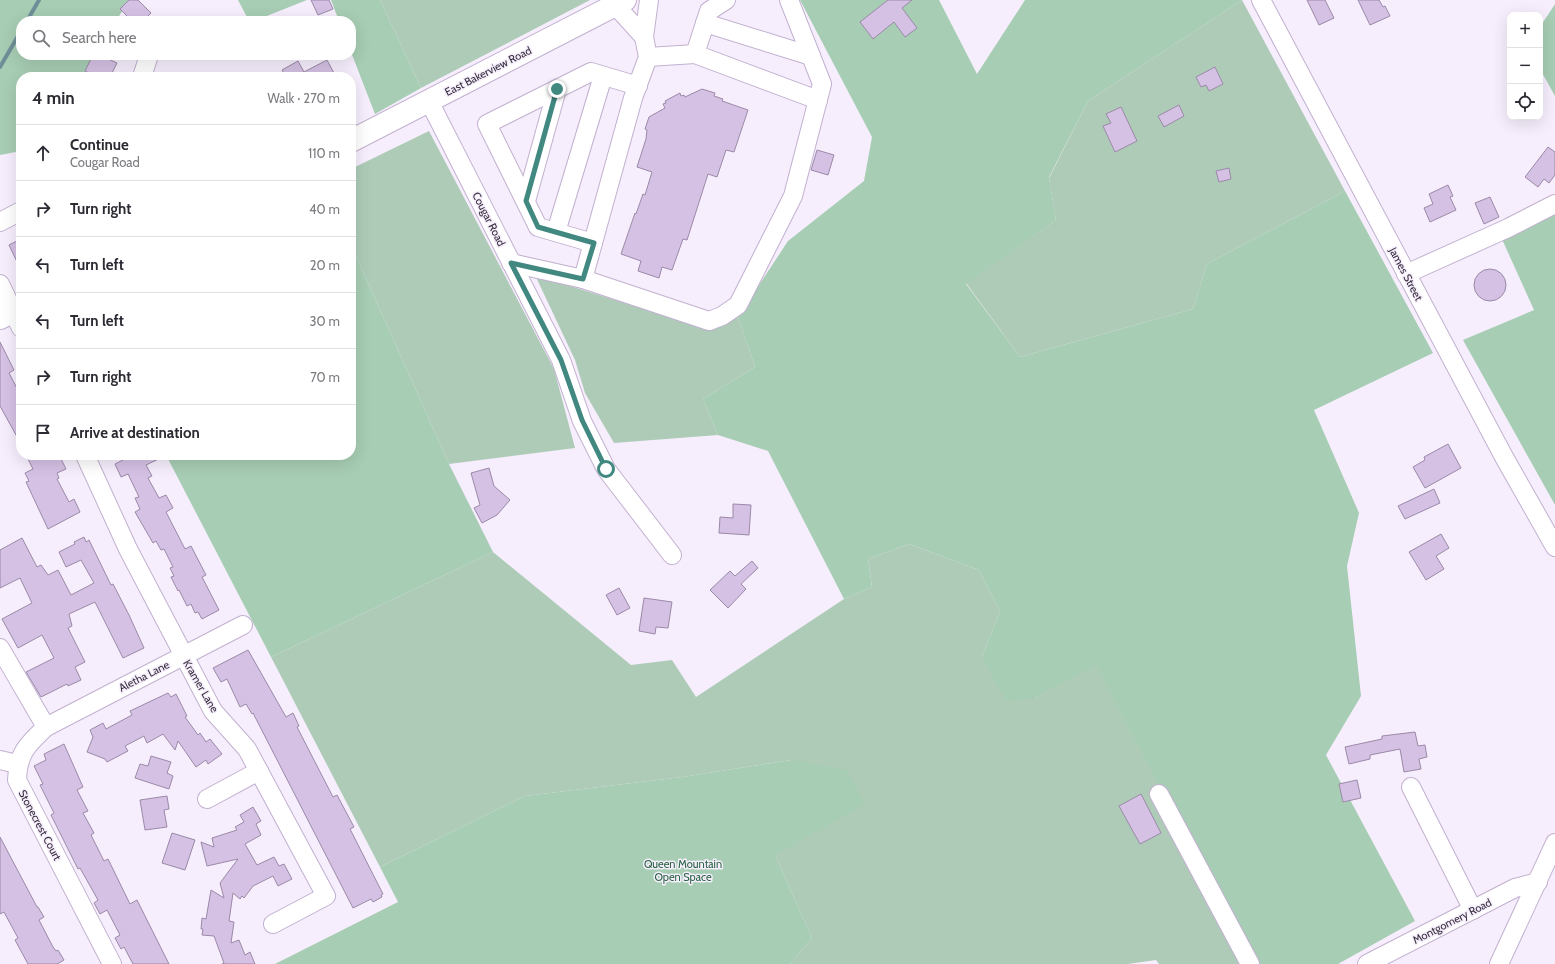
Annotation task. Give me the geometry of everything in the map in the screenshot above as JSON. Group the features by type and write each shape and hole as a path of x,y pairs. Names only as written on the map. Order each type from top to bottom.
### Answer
{"main road":[{"name":"East Bakerview Road","path":"356,138 620,2"}],"street":[{"path":"583,279 638,86 648,57 644,37 649,0"},
{"path":"695,54 709,10 726,0"},
{"path":"511,263 583,279 709,321 722,316 738,305 793,196 822,84 789,0"},
{"name":"James Street","path":"1261,0 1504,457 1555,547"},
{"path":"620,2 644,37"},
{"path":"705,23 811,56"},
{"path":"648,57 695,54 818,100"},
{"path":"144,72 147,60"},
{"path":"594,243 538,227 487,124 591,72 638,86"},
{"path":"556,232 604,76"},
{"path":"526,201 557,89"},
{"name":"Cougar Road","path":"428,102 561,360 582,420 606,469 672,555"},
{"path":"1406,274 1508,228 1555,204"},
{"path":"0,222 16,214"},
{"path":"0,284 14,316"},
{"name":"Kramer Lane","path":"87,460 128,549 213,711 247,749 326,896 273,924"},
{"name":"Aletha Lane","path":"46,726 243,625"},
{"path":"0,648 46,726 24,751 17,764 0,760"},
{"name":"Stonecrest Court","path":"17,764 17,780 112,964"},
{"path":"207,798 259,771"},
{"path":"1411,787 1473,910"},
{"path":"1159,794 1250,964"},
{"path":"1499,964 1555,843"},
{"name":"Montgomery Road","path":"1367,964 1515,888 1538,882"}],"green space":[{"path":"0,0 129,0 119,16 16,16 16,60 92,60 85,72 16,72 16,152 0,155"},
{"path":"238,0 307,0 267,16 246,16"},
{"path":"331,0 380,0 421,88 375,114 354,60 356,60 356,16 337,16"},
{"path":"380,0 590,0 421,88"},
{"path":"800,0 939,0 977,74 1025,0 1242,0 1088,101 1049,177 1056,220 966,284 1020,357 1193,309 1207,264 1345,191 1433,353 1314,410 1359,513 1347,566 1361,696 1326,755 1415,921 1338,964 1251,964 1096,665 1035,698 1006,701 982,657 1000,611 979,570 909,544 868,559 872,587 844,599 768,451 718,435 703,399 755,367 738,317 788,241 864,181 872,137"},
{"path":"1242,0 1345,191 1207,264 1193,309 1020,357 966,283 1056,220 1049,178 1088,101"},
{"path":"1555,4 1555,96 1543,74 1543,22"},
{"path":"429,131 554,369 575,448 449,464 356,256 356,167"},
{"path":"1555,206 1555,505 1463,340 1534,310 1501,237"},
{"path":"356,256 449,464 493,552 271,657 169,460 356,460"},
{"path":"535,275 708,329 738,317 755,367 703,399 718,435 614,443 585,393 575,360"},
{"path":"909,544 979,570 1000,611 982,657 1035,698 1096,664 1251,964 1159,964 1156,960 1128,964 790,964 812,938 775,855 791,760 682,777 525,796 380,867 271,657 493,552 631,665 672,660 696,697 844,599 872,587 868,559"},
{"name":"Queen Mountain Open Space","path":"791,760 847,770 865,804 775,855 812,938 790,964 275,964 398,902 380,867 525,796 682,777"}],"building":[{"path":"129,0 138,0 151,13 148,16 127,16 120,9"},
{"path":"311,0 329,0 333,9 318,15"},
{"path":"888,0 912,0 902,8 917,28 905,37 894,22 873,39 860,22"},
{"path":"1307,0 1325,0 1334,18 1319,25"},
{"path":"1358,0 1379,0 1383,7 1385,6 1390,16 1370,25"},
{"path":"90,60 111,60 117,63 112,72 85,71"},
{"path":"327,60 333,72 304,72"},
{"path":"298,61 304,72 283,72 282,70"},
{"path":"1215,67 1223,84 1209,91 1206,85 1201,87 1196,77"},
{"path":"702,89 715,93 714,96 723,99 722,101 748,110 734,152 726,150 717,177 708,174 687,240 683,239 672,270 662,267 659,278 638,271 641,261 621,254 635,213 636,214 643,194 645,195 652,172 637,167 646,139 647,130 645,129 649,117 665,108 663,104 666,103 665,101 680,93 681,96 684,95 685,97"},
{"path":"1179,105 1184,116 1164,127 1158,116"},
{"path":"1121,107 1137,141 1115,152 1103,126 1111,123 1106,114"},
{"path":"1548,147 1555,152 1555,175 1549,183 1544,179 1538,187 1525,177"},
{"path":"817,150 834,155 828,175 811,170"},
{"path":"1229,168 1231,179 1219,182 1216,171"},
{"path":"1448,185 1453,196 1450,197 1456,210 1430,222 1424,208 1433,204 1429,194"},
{"path":"1490,197 1499,217 1484,224 1475,203"},
{"path":"16,242 16,260 9,245"},
{"path":"1490,269 1501,274 1506,285 1501,296 1490,301 1479,296 1474,285 1479,274"},
{"path":"0,342 14,370 9,373 16,386 16,435 0,406"},
{"path":"1448,444 1461,468 1425,488 1413,467 1425,460 1424,457"},
{"path":"28,460 62,460 66,469 57,473 59,478 57,479 69,502 74,499 80,512 48,529 26,482 29,481 25,473 33,469"},
{"path":"123,460 156,460 146,465 152,476 148,478 159,498 166,495 173,508 166,512 185,549 191,546 206,575 202,577 219,610 202,619 198,612 195,613 191,604 187,606 171,577 174,576 170,568 173,567 164,549 161,550 156,541 153,543 135,512 140,509 135,498 139,497 128,474 121,477 115,464"},
{"path":"489,468 494,486 510,500 497,515 482,523 474,508 480,505 471,473"},
{"path":"1434,489 1440,503 1405,519 1398,506"},
{"path":"733,504 751,505 749,535 719,533 720,517 733,518"},
{"path":"1441,534 1449,548 1436,556 1444,569 1426,580 1409,552"},
{"path":"84,537 86,542 89,540 111,585 113,584 144,648 123,658 95,602 69,614 72,626 68,628 85,662 75,667 81,680 68,686 67,684 41,697 26,672 54,658 42,635 18,648 2,619 32,603 20,578 0,588 0,550 22,538 37,567 41,565 48,575 58,570 71,595 94,583 81,560 66,567 59,552 75,544 74,542"},
{"path":"752,561 758,568 741,584 746,589 728,608 710,590 730,571 735,576"},
{"path":"619,588 630,608 617,615 606,595"},
{"path":"644,598 672,602 668,628 656,627 655,634 639,631"},
{"path":"248,650 286,717 293,713 299,726 297,727 333,797 337,795 354,827 350,829 383,894 381,895 382,897 373,902 371,899 353,908 253,713 252,714 246,704 240,707 227,679 221,682 213,668"},
{"path":"168,693 171,697 176,694 187,716 185,717 198,735 200,733 206,742 210,739 222,754 208,764 206,760 196,767 178,741 175,750 163,734 147,743 144,736 125,746 128,751 107,762 105,759 87,752 93,737 90,730 103,723 106,729 132,715 130,711"},
{"path":"1415,732 1418,746 1425,745 1427,757 1419,759 1421,769 1404,772 1400,749 1370,755 1370,759 1349,764 1345,747 1382,739 1382,736"},
{"path":"64,744 83,787 77,790 88,811 83,813 94,833 91,835 104,861 108,859 130,904 137,900 169,964 133,964 124,947 121,949 115,938 120,935 107,910 100,914 94,903 98,900 80,868 78,869 51,815 54,813 40,785 43,784 34,766 46,760 44,754"},
{"path":"151,756 171,762 167,773 173,776 169,789 135,778 140,764 148,766"},
{"path":"1357,780 1361,798 1343,802 1339,784"},
{"path":"1141,794 1161,833 1140,844 1119,806"},
{"path":"167,796 169,809 164,810 167,827 145,830 140,800"},
{"path":"253,807 261,821 256,824 261,835 245,844 257,865 274,857 279,866 284,864 292,879 278,886 273,876 253,886 244,898 242,896 240,899 233,893 229,921 234,922 231,943 239,940 245,955 250,952 255,964 222,964 224,963 214,936 202,935 202,918 206,919 211,890 224,898 220,883 238,859 207,866 201,842 214,847 212,838 237,830 235,827 244,822 240,815"},
{"path":"172,833 195,840 185,870 162,863"},
{"path":"0,837 37,907 44,917 39,920 53,947 56,951 58,950 64,960 57,964 28,964 15,940 18,938 4,912 0,914"}],"waterway":[{"path":"30,16 39,0"},
{"path":"0,67 16,40"}],"route":[{"path":"557,89 526,201 538,227 594,243 583,279 511,263 561,360 582,420 606,469"}]}
